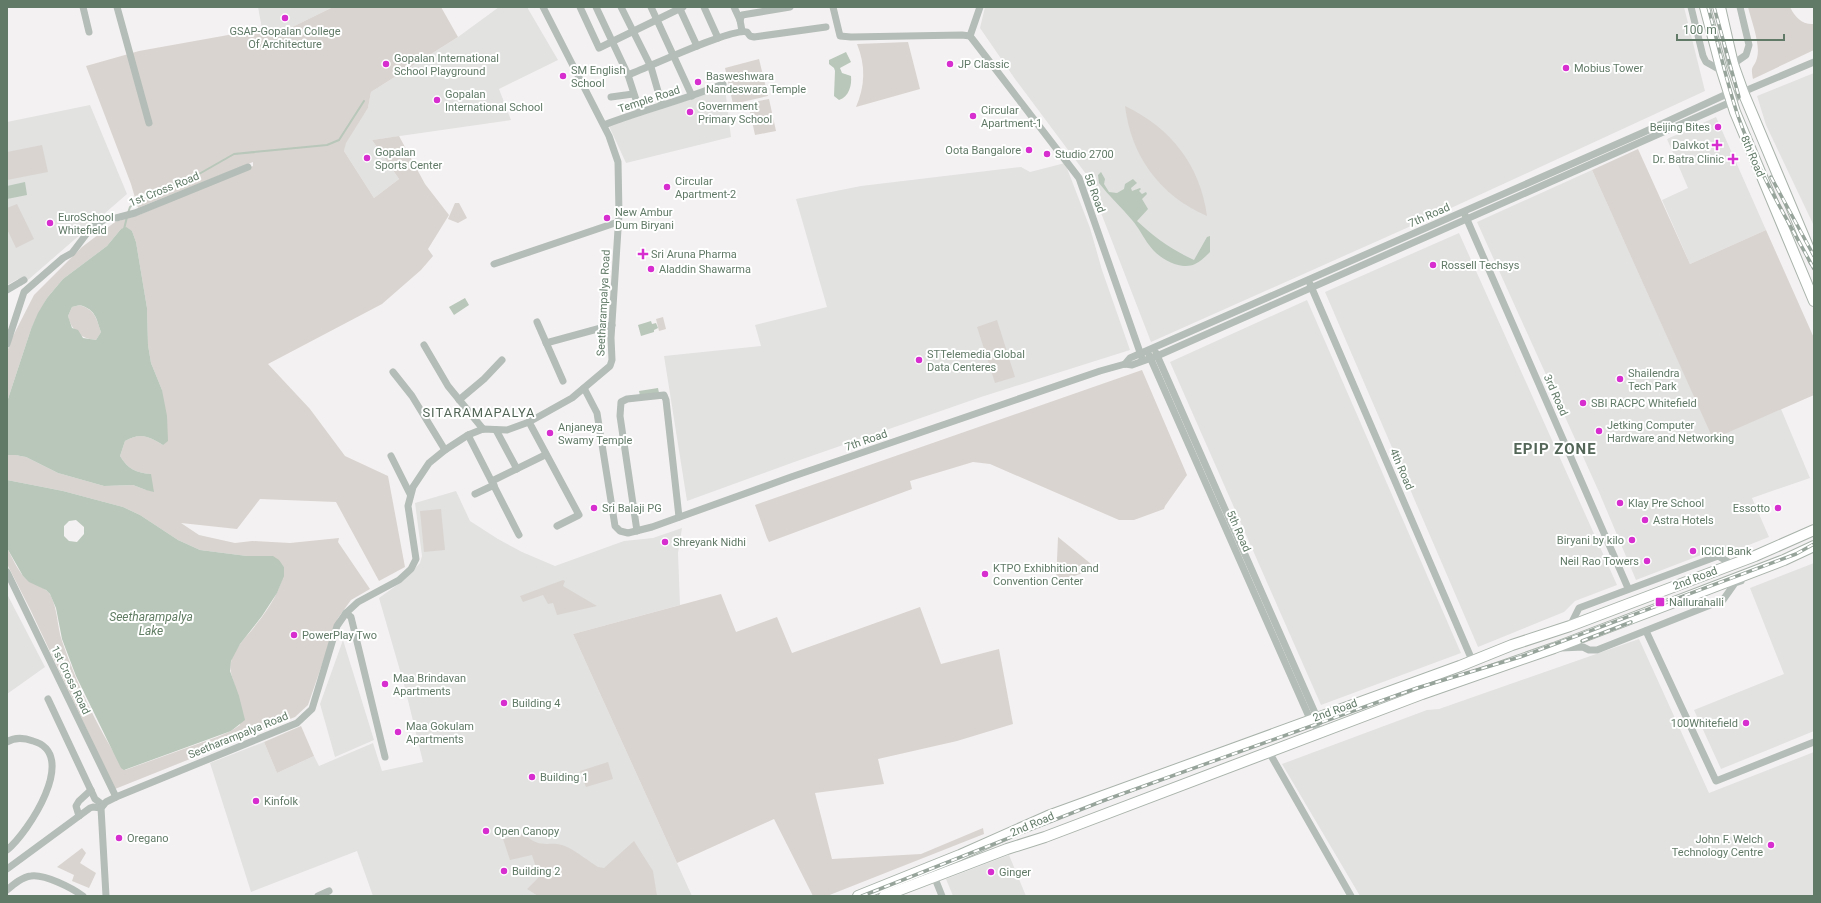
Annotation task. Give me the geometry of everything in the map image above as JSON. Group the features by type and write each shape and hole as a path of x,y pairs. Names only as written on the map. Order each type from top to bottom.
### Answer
{"main road":[{"name":"8th Road","path":"1705,7 1730,97 1814,301"},
{"name":"8th Road","path":"1720,7 1733,64 1743,92 1814,261"},
{"name":"2nd Road","path":"858,896 936,865 1030,823 1314,718 1460,666 1512,645 1570,626 1732,564 1814,530"},
{"path":"1804,535 1811,547"},
{"name":"2nd Road","path":"884,896 1422,694 1554,648 1784,560 1811,547"},
{"path":"1028,842 1026,833 1030,823"},
{"path":"1014,831 1020,832 1024,839 1028,842"}],"street":[{"path":"83,7 89,32"},
{"path":"117,7 149,122"},
{"name":"Seetharampalya Road","path":"7,869 78,816 93,807 102,806 116,797 297,723 312,709 337,626 346,613 358,602 398,580 411,569 416,559 408,506 410,494 429,463 445,450 468,435 483,429 507,430 529,422 572,398 610,366 612,360 610,338 618,222 618,162 604,125 543,7"},
{"path":"580,7 599,48 681,8 697,46"},
{"path":"596,7 628,75 640,112"},
{"path":"621,7 651,66 662,105"},
{"path":"651,7 675,56 692,96"},
{"path":"704,7 718,38"},
{"path":"734,7 740,20 742,31"},
{"path":"740,20 742,15 790,7"},
{"path":"833,7 840,36 851,37 970,36 980,7"},
{"path":"1691,7 1703,56 1706,62 1722,71"},
{"path":"1733,64 1746,56 1749,45 1740,7"},
{"path":"628,75 697,46 742,31 754,37 826,27"},
{"name":"5B Road","path":"970,36 1079,178 1147,355"},
{"path":"1730,97 1814,62"},
{"name":"Temple Road","path":"604,125 692,96 723,84"},
{"path":"611,97 633,94"},
{"name":"7th Road","path":"584,388 597,413 615,526 620,531 628,533 636,531 1125,364 1130,358 1147,355 1463,212 1730,97"},
{"name":"7th Road","path":"1157,356 1466,219 1730,97"},
{"name":"1st Cross Road","path":"7,344 24,292 63,258 72,253 91,228 107,218 116,218 135,213 248,167"},
{"name":"3rd Road","path":"1463,212 1628,588"},
{"path":"494,264 618,222"},
{"path":"7,290 24,280"},
{"name":"4th Road","path":"1308,281 1472,660"},
{"path":"537,322 563,381"},
{"path":"546,343 612,325"},
{"path":"424,345 458,400 483,429"},
{"name":"5th Road","path":"1147,355 1157,356 1226,521"},
{"name":"5th Road","path":"1147,355 1226,521 1314,718 1322,732"},
{"path":"458,400 484,379 502,360"},
{"path":"393,372 412,396 445,450"},
{"path":"636,531 620,416 621,402 626,398 664,395 666,400 679,517"},
{"path":"529,422 545,455 579,515 557,526"},
{"path":"496,430 517,469"},
{"path":"468,435 519,535"},
{"path":"475,494 517,469 545,455"},
{"path":"392,456 410,494"},
{"path":"1570,626 1579,608 1628,588 1718,556 1732,564"},
{"path":"1554,648 1597,650 1723,600 1735,583 1776,568 1784,560"},
{"name":"1st Cross Road","path":"7,572 116,797"},
{"path":"346,613 352,618 385,757"},
{"path":"1646,631 1716,781 1814,742"},
{"path":"48,699 95,799 102,806 106,896"},
{"path":"7,742 12,739 36,741 46,747 52,759 53,766 48,787 34,819 16,842 7,850"},
{"path":"1269,752 1351,896"},
{"path":"78,816 76,806 78,800 91,790"},
{"path":"8,888 22,879 31,876 58,883 83,896"},
{"path":"934,876 942,896"},
{"path":"318,896 328,892"}],"shaded area":[{"name":"GSAP-Gopalan College Of Architecture","path":"258,7 333,7 272,37 262,29"},
{"path":"333,7 441,7 458,37 371,92 368,108 346,143 344,151 374,198 399,179 372,140 399,136 425,184 449,215 428,249 433,256 421,270 382,304 268,364 310,409 345,456 388,476 405,567 379,581 336,502 260,499 237,529 181,523 199,535 235,543 252,541 290,543 339,538 338,542 370,589 351,600 338,618 308,705 295,717 115,789 30,609 7,564 7,548 24,577 46,590 51,596 55,607 62,641 89,707 106,740 125,770 217,737 240,725 230,665 239,646 262,617 277,593 283,576 284,567 272,556 247,556 200,550 178,540 140,515 123,507 63,491 7,480 7,455 15,455 26,457 58,473 104,486 133,485 146,490 151,474 133,470 120,456 125,441 131,438 140,436 149,437 163,445 162,390 151,363 148,345 147,308 136,242 132,231 121,229 107,246 63,279 47,298 31,329 7,402 7,352 11,340 34,295 82,247 115,222 139,215 253,166 253,162 138,208 131,184 86,66 139,51 262,29 272,37"},
{"name":"Gopalan International School","path":"499,7 527,7 558,60 499,89 511,120 372,140 399,179 374,198 344,151 345,143 368,108 371,92 458,37"},
{"path":"985,7 1684,7 1705,91 1438,214 1151,342 1086,174 1015,79 980,28"},
{"path":"1748,7 1790,7 1799,20 1814,24 1814,50 1753,79 1752,69 1757,58 1758,46"},
{"path":"908,42 920,89 856,107 863,84 862,60 857,44"},
{"path":"759,59 768,96 733,104 725,68"},
{"path":"1814,73 1814,226 1766,125 1757,96"},
{"name":"Government Primary School","path":"725,88 731,137 626,163 609,126"},
{"path":"769,99 776,131 755,135 748,103"},
{"name":"EuroSchool Whitefield","path":"90,105 127,194 21,286 18,279 7,285 7,122"},
{"path":"1125,106 1156,125 1181,150 1198,180 1207,216 1190,208 1175,197 1162,186 1151,172 1141,158 1134,141 1128,124"},
{"path":"1716,117 1766,230 1690,264 1662,200 1688,188 1667,139"},
{"path":"42,145 48,172 7,180 7,152"},
{"path":"1638,149 1690,264 1766,230 1814,338 1814,395 1713,439 1592,170"},
{"path":"1065,163 1090,228 1102,270 1130,350 981,397 687,501 664,356 761,346 755,325 827,307 796,199 861,186 1021,167 1030,172"},
{"path":"1592,170 1713,438 1781,409 1810,478 1752,498 1769,537 1731,552 1722,547 1636,580 1599,492 1477,222"},
{"path":"455,203 459,203 467,218 458,223 448,219"},
{"path":"17,204 34,239 16,248 7,229 7,208"},
{"path":"1459,233 1617,585 1575,601 1564,612 1478,647 1325,292"},
{"path":"1307,300 1461,653 1321,705 1170,362"},
{"path":"80,305 92,312 95,316 101,332 96,340 81,336 69,321 68,316 72,307"},
{"path":"663,317 666,329 659,331 656,319"},
{"path":"997,320 1015,377 995,383 977,327"},
{"path":"1142,370 1187,475 1164,509 1134,520 1119,520 990,464 973,462 910,481 912,489 769,542 767,538 755,505"},
{"path":"456,491 470,521 522,552 555,566 624,541 653,538 682,528 678,553 680,605 573,634 692,896 373,896 357,851 251,892 210,763 264,742 277,773 314,756 319,766 373,743 382,771 423,762 405,688 379,598 404,580 420,563 422,556 415,503"},
{"path":"441,509 445,550 424,552 420,511"},
{"path":"1058,537 1096,568 1056,583"},
{"path":"1814,563 1814,731 1721,769 1694,710 1784,674 1750,588"},
{"path":"563,580 565,581 563,586 597,606 557,615 553,603 548,604 543,595 523,602 520,596"},
{"path":"7,594 45,667 7,694"},
{"path":"721,594 736,632 777,617 792,653 920,607 941,664 999,649 1013,724 957,741 878,759 884,784 815,793 832,859 921,854 983,828 984,834 827,896 813,896 774,819 677,863 573,634"},
{"path":"1639,639 1709,793 1814,752 1814,896 1360,896 1282,764 1427,710 1439,709"},
{"path":"343,640 374,740 335,757 320,704"},
{"path":"301,726 314,756 277,773 264,742"},
{"path":"608,762 613,779 586,787 580,771"},
{"path":"524,834 536,842 556,844 567,847 598,867 604,868 634,841 653,871 657,896 538,896 527,889 539,877 532,855 510,860 503,839"},
{"path":"82,848 86,853 80,863 96,873 89,888 72,881 74,875 57,867"},
{"name":"Ginger","path":"1009,855 1026,896 953,896 946,879"}],"water":[{"path":"846,52 851,62 840,68 842,73 851,76 851,83 845,96 839,100 834,96 835,71 829,64 829,60"},
{"path":"1101,172 1105,179 1104,184 1109,192 1117,193 1124,189 1125,184 1133,179 1137,183 1131,188 1132,191 1140,188 1141,189 1139,191 1142,194 1146,192 1147,194 1142,199 1148,209 1137,221 1157,238 1178,252 1194,260 1207,237 1210,236 1210,252 1195,264 1189,266 1183,266 1164,259 1153,250 1137,226 1099,183 1098,175"},
{"path":"25,182 27,195 7,199 7,186"},
{"path":"126,227 132,231 136,242 147,308 148,345 151,363 162,390 167,416 168,441 163,445 149,437 140,436 131,438 125,441 120,456 133,470 151,474 154,492 133,485 104,486 58,473 26,457 7,455 7,402 31,329 38,313 47,298 63,279 107,246 121,229","holes":["80,305 95,315 101,332 96,340 83,338 78,330 72,328 68,316 72,307"]},
{"path":"465,298 469,305 454,315 449,307"},
{"path":"651,321 652,324 656,323 658,328 654,330 654,332 641,336 638,325"},
{"path":"658,388 660,398 641,400 639,391"},
{"name":"Seetharampalya Lake","path":"7,480 63,491 123,507 140,515 178,540 200,550 247,556 273,556 279,560 284,567 284,576 277,593 262,616 240,644 231,661 230,671 239,696 245,720 231,731 124,770 121,768 76,676 62,639 56,608 50,594 46,590 29,582 23,576 7,548","holes":["76,520 84,527 84,534 77,542 69,541 64,536 64,526 69,521"]}],"waterway":[{"path":"128,213 130,207 148,194 192,178 234,154 327,145 339,140 364,101"},
{"path":"124,229 127,217"}],"railway":[{"path":"1708,7 1738,116 1754,156 1814,269"},
{"path":"1714,7 1739,97"},
{"path":"1771,177 1814,256"},
{"path":"862,896 1105,800 1417,688 1520,657 1796,554 1814,544"},
{"path":"1582,641 1631,622"}],"place":[{"name":"GSAP-Gopalan College Of Architecture","path":"285,18"},
{"name":"Gopalan International School Playground","path":"386,64"},
{"name":"JP Classic","path":"950,64"},
{"name":"Mobius Tower","path":"1566,68"},
{"name":"SM English School","path":"563,76"},
{"name":"Basweshwara Nandeswara Temple","path":"698,82"},
{"name":"Gopalan International School","path":"437,100"},
{"name":"Government Primary School","path":"690,112"},
{"name":"Circular Apartment-1","path":"973,116"},
{"name":"Beijing Bites","path":"1718,127"},
{"name":"Dalvkot","path":"1717,145"},
{"name":"Oota Bangalore","path":"1029,150"},
{"name":"Studio 2700","path":"1047,154"},
{"name":"Gopalan Sports Center","path":"367,158"},
{"name":"Dr. Batra Clinic","path":"1733,159"},
{"name":"Circular Apartment-2","path":"667,187"},
{"name":"New Ambur Dum Biryani","path":"607,218"},
{"name":"EuroSchool Whitefield","path":"50,223"},
{"name":"Sri Aruna Pharma","path":"643,254"},
{"name":"Rossell Techsys","path":"1433,265"},
{"name":"Aladdin Shawarma","path":"651,269"},
{"name":"STTelemedia Global Data Centeres","path":"919,360"},
{"name":"Shailendra Tech Park","path":"1620,379"},
{"name":"SBI RACPC Whitefield","path":"1583,403"},
{"name":"Jetking Computer Hardware and Networking","path":"1599,431"},
{"name":"Anjaneya Swamy Temple","path":"550,433"},
{"name":"Klay Pre School","path":"1620,503"},
{"name":"Sri Balaji PG","path":"594,508"},
{"name":"Essotto","path":"1778,508"},
{"name":"Astra Hotels","path":"1645,520"},
{"name":"Biryani by kilo","path":"1632,540"},
{"name":"Shreyank Nidhi","path":"665,542"},
{"name":"ICICI Bank","path":"1693,551"},
{"name":"Neil Rao Towers","path":"1647,561"},
{"name":"KTPO Exhibhition and Convention Center","path":"985,574"},
{"name":"Nallurahalli","path":"1660,602"},
{"name":"PowerPlay Two","path":"294,635"},
{"name":"Maa Brindavan Apartments","path":"385,684"},
{"name":"Building 4","path":"504,703"},
{"name":"100Whitefield","path":"1746,723"},
{"name":"Maa Gokulam Apartments","path":"398,732"},
{"name":"Building 1","path":"532,777"},
{"name":"Kinfolk","path":"256,801"},
{"name":"Open Canopy","path":"486,831"},
{"name":"Oregano","path":"119,838"},
{"name":"John F. Welch Technology Centre","path":"1771,845"},
{"name":"Building 2","path":"504,871"},
{"name":"Ginger","path":"991,872"}],"district":[{"name":"SITARAMAPALYA","path":"479,412"},
{"name":"EPIP ZONE","path":"1555,449"}]}
